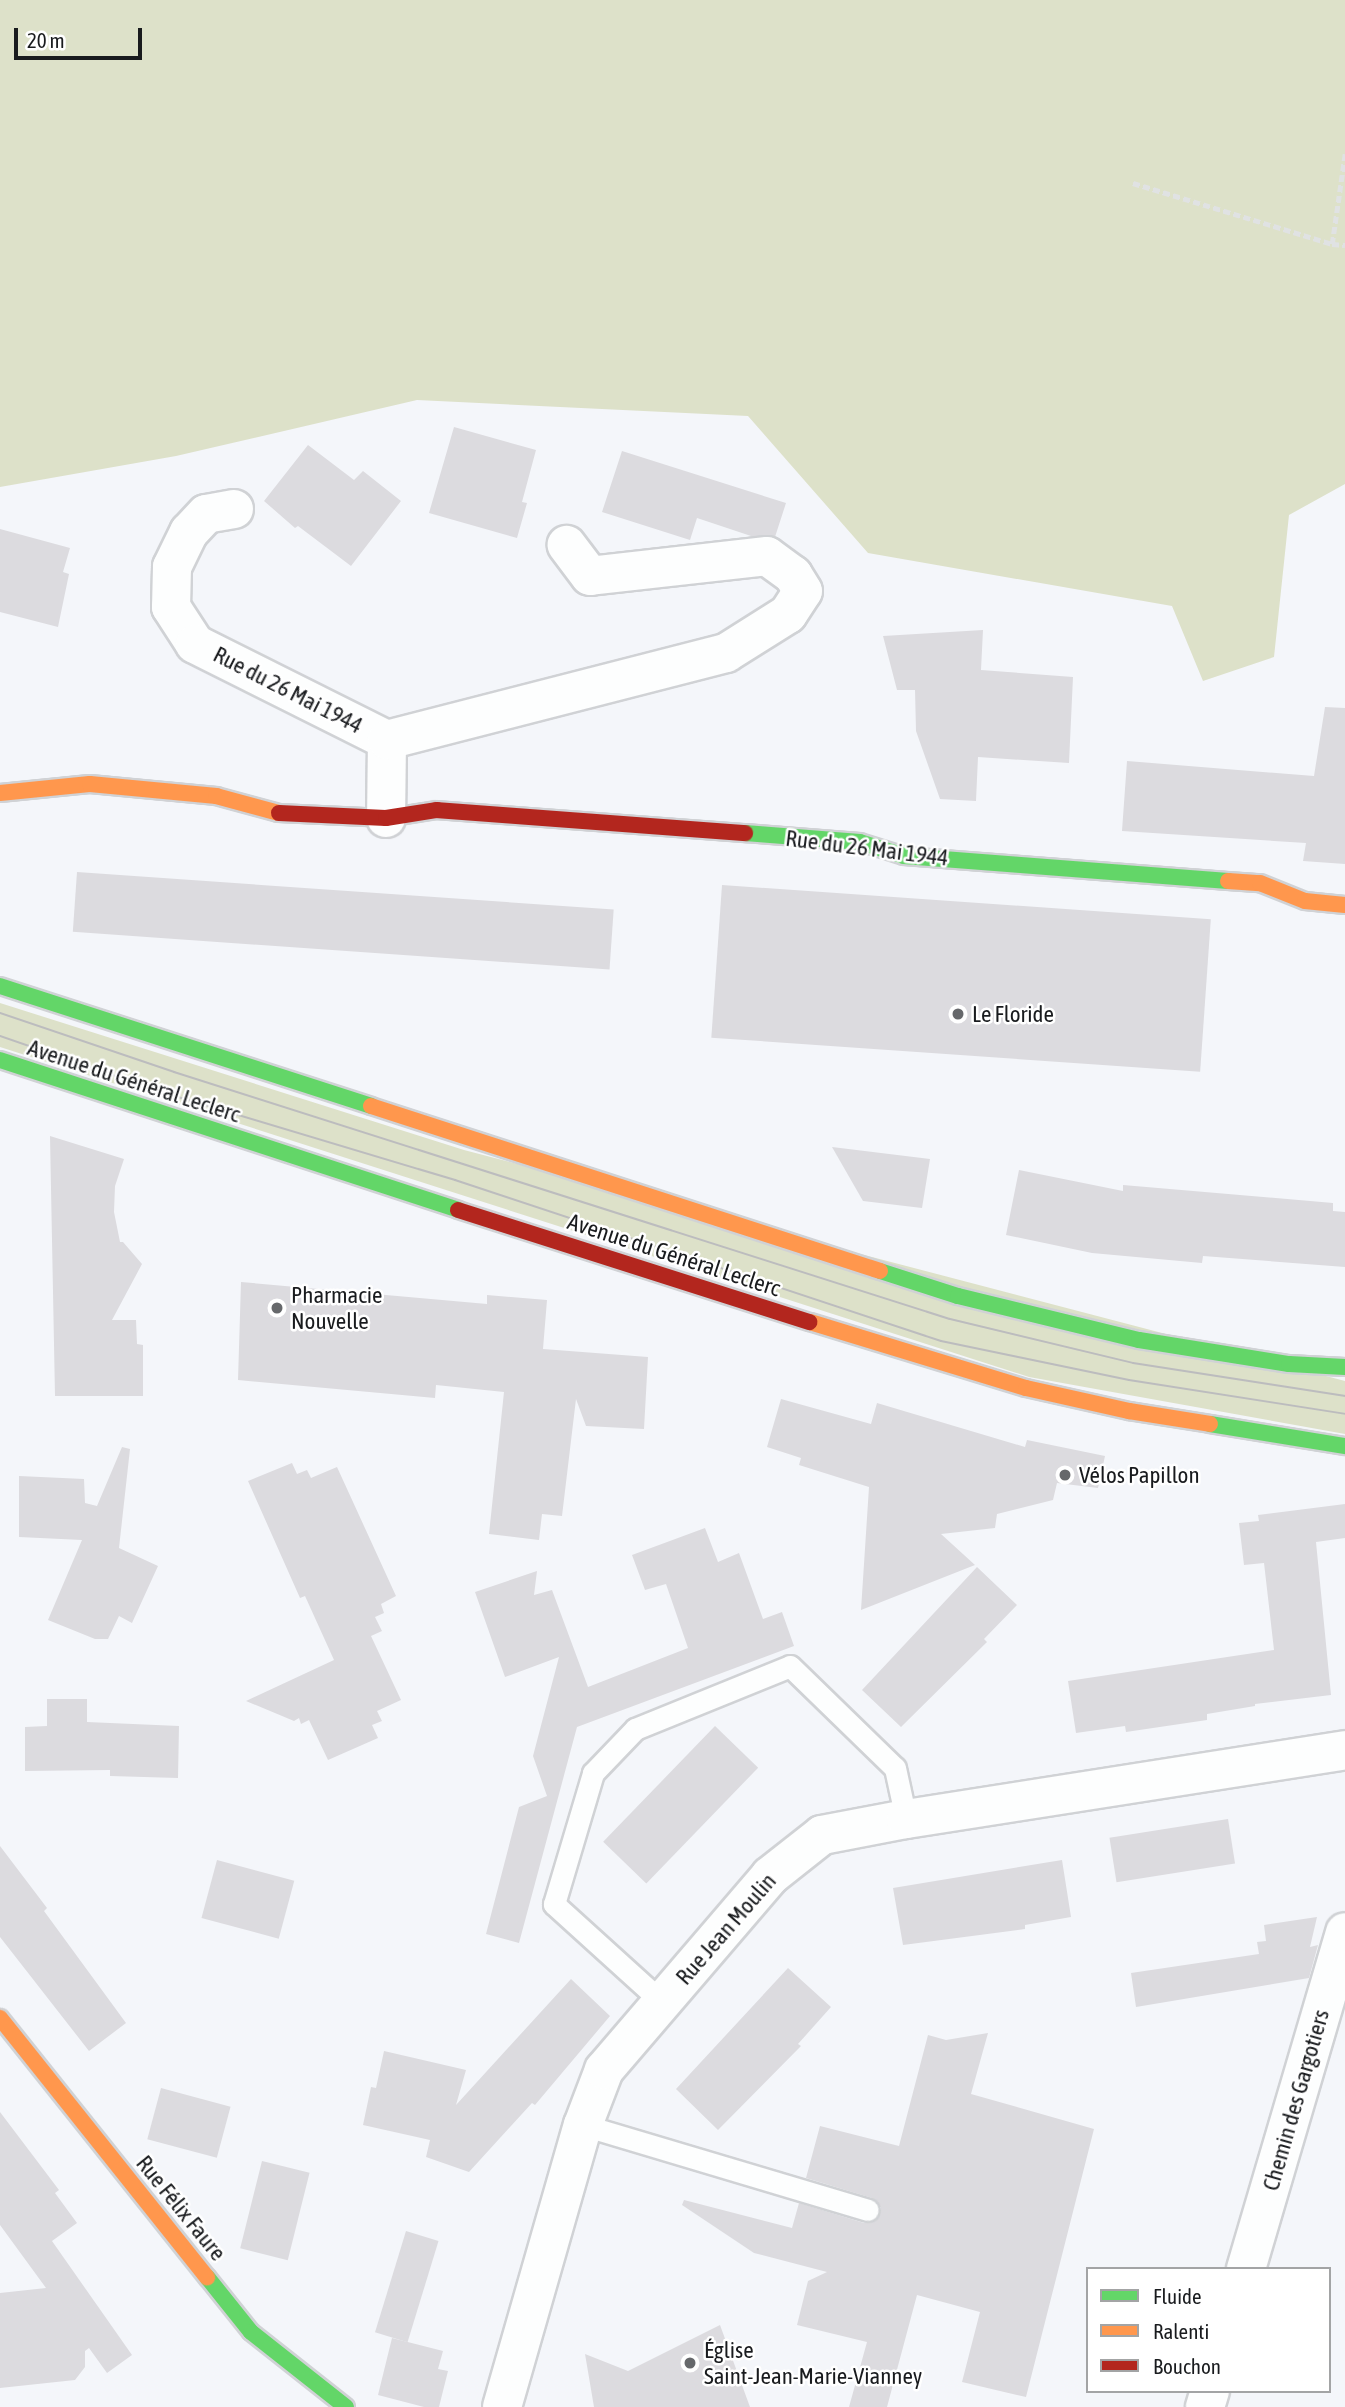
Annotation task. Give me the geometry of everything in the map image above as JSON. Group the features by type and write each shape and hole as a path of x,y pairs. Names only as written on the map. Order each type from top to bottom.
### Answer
{"main road":[{"name":"Rue du 26 Mai 1944","path":"0,793 90,784 216,796 271,813 386,818 437,810 860,842 904,856 1260,883 1305,901 1345,905"},
{"name":"Avenue du Général Leclerc","path":"0,986 958,1296 1139,1340 1289,1364 1345,1367"},
{"name":"Avenue du Général Leclerc","path":"0,1060 195,1126 950,1367 1026,1388 1129,1411 1345,1446"},
{"name":"Rue Félix Faure","path":"0,2018 251,2332 346,2407"}],"street":[{"name":"Rue du 26 Mai 1944","path":"234,509 206,514 190,532 172,567 171,607 195,644 387,740 726,653 788,614 803,591 793,575 767,556 590,576 567,545"},
{"name":"Rue du 26 Mai 1944","path":"386,818 387,740"},
{"name":"Rue Jean Moulin","path":"502,2407 583,2124 604,2070 770,1876 822,1835 906,1819 1345,1750"},
{"name":"Chemin des Gargotiers","path":"1247,2267 1345,1932"}],"lane":[{"path":"662,2002 554,1903 593,1773 635,1729 790,1667 895,1768 906,1819"},
{"path":"583,2124 868,2210"}],"path":[{"path":"1332,244 1345,154"},
{"path":"1133,183 1332,244 1345,245"}],"green space":[{"path":"0,0 1345,0 1345,484 1289,515 1274,657 1203,681 1172,606 868,553 748,416 417,400 176,456 0,487"},
{"path":"0,1003 464,1150 1345,1381 1345,1434 1029,1377 0,1047"}],"building":[{"path":"454,427 536,450 522,502 527,503 517,538 429,513"},
{"path":"308,445 354,480 363,471 401,501 351,566 298,526 295,528 264,501"},
{"path":"622,451 786,503 775,537 751,536 697,518 690,540 602,512"},
{"path":"0,529 70,548 63,572 69,574 58,627 0,612"},
{"path":"983,630 981,670 1073,677 1069,763 978,757 976,801 940,799 916,731 915,690 897,690 883,636"},
{"path":"1325,707 1345,708 1345,864 1303,861 1306,843 1122,831 1127,761 1314,776"},
{"path":"77,872 614,910 610,969 73,932"},
{"path":"722,885 1211,919 1200,1072 711,1038"},
{"path":"50,1136 124,1159 115,1186 114,1212 120,1242 123,1242 142,1264 112,1320 136,1320 137,1344 143,1345 143,1396 55,1396"},
{"path":"832,1147 930,1159 922,1208 863,1201"},
{"path":"1019,1170 1123,1191 1123,1185 1333,1203 1333,1211 1345,1212 1345,1267 1203,1256 1202,1263 1092,1253 1006,1235"},
{"path":"241,1282 487,1304 487,1295 547,1300 543,1349 648,1357 644,1429 586,1426 576,1399 562,1516 542,1514 539,1540 489,1534 504,1392 436,1385 435,1398 238,1380"},
{"path":"781,1399 871,1424 877,1403 1025,1447 1027,1440 1105,1456 1098,1488 1057,1483 1053,1500 997,1514 995,1528 941,1534 975,1565 861,1610 869,1487 799,1465 801,1458 767,1447"},
{"path":"122,1447 130,1449 119,1548 158,1566 132,1623 119,1616 108,1639 95,1639 48,1620 82,1540 19,1537 19,1476 84,1479 85,1503 97,1506"},
{"path":"292,1463 297,1474 307,1470 311,1478 337,1467 396,1596 381,1604 384,1613 375,1617 382,1631 371,1636 401,1700 377,1711 382,1721 372,1725 378,1738 328,1760 309,1720 301,1724 299,1718 294,1721 246,1701 334,1660 305,1596 300,1598 248,1481"},
{"path":"1345,1504 1345,1538 1316,1542 1331,1695 1255,1704 1207,1714 1207,1720 1126,1732 1125,1726 1076,1733 1068,1681 1274,1650 1264,1563 1244,1565 1239,1523 1259,1521 1258,1515"},
{"path":"705,1528 718,1562 739,1553 763,1619 782,1612 794,1646 577,1727 519,1943 486,1934 519,1807 547,1796 533,1756 559,1657 505,1677 475,1592 537,1571 534,1595 552,1590 588,1687 688,1648 666,1584 645,1590 632,1555"},
{"path":"977,1567 1017,1605 984,1639 987,1642 901,1727 862,1690"},
{"path":"47,1699 87,1699 87,1722 179,1726 178,1778 110,1776 110,1770 25,1771 25,1727 47,1726"},
{"path":"715,1726 758,1768 646,1883 603,1842"},
{"path":"1228,1819 1235,1863 1117,1882 1109,1838"},
{"path":"0,1846 47,1908 44,1911 126,2023 89,2051 0,1937"},
{"path":"217,1860 294,1881 279,1939 201,1918"},
{"path":"1062,1860 1071,1917 1025,1925 1025,1929 903,1945 893,1888"},
{"path":"1317,1917 1310,1947 1318,1945 1309,1978 1136,2007 1131,1973 1259,1954 1257,1942 1266,1941 1264,1925"},
{"path":"788,1968 831,2007 798,2044 801,2046 718,2130 676,2089"},
{"path":"571,1979 610,2016 535,2105 532,2103 469,2172 426,2157 430,2140 363,2125 371,2087 376,2088 384,2051 466,2070 456,2105"},
{"path":"988,2033 971,2094 1094,2129 1026,2397 962,2382 980,2312 917,2295 887,2407 849,2407 867,2342 797,2325 808,2281 827,2272 754,2253 682,2205 684,2200 792,2228 799,2203 864,2223 876,2220 881,2208 872,2198 806,2178 820,2126 899,2146 928,2035 946,2040"},
{"path":"161,2088 231,2107 217,2158 147,2139"},
{"path":"0,2112 59,2190 55,2193 77,2223 52,2241 132,2355 107,2373 89,2348 85,2351 85,2367 75,2380 0,2388 0,2293 46,2288 0,2225"},
{"path":"262,2161 310,2173 288,2260 240,2248"},
{"path":"406,2231 439,2241 408,2342 375,2332"},
{"name":"Église Saint-Jean-Marie-Vianney","path":"720,2325 750,2407 594,2407 585,2354 628,2371"},
{"path":"392,2338 443,2351 438,2369 448,2371 439,2407 424,2407 378,2395"}],"tram line":[{"path":"0,1013 174,1072 950,1319 1133,1363 1345,1396"},
{"path":"0,1036 165,1093 455,1180 941,1341 1129,1380 1345,1414"}],"traffic: fast":[{"path":"745,833 860,842 904,856 1228,881"},
{"path":"0,986 371,1106"},
{"path":"0,1060 458,1210"},
{"path":"880,1271 958,1296 1139,1340 1289,1364 1345,1367"},
{"path":"1210,1424 1345,1446"},
{"path":"207,2277 251,2332 346,2407"}],"traffic: slow":[{"path":"0,793 90,784 216,796 279,813"},
{"path":"1228,881 1260,883 1305,901 1345,905"},
{"path":"371,1106 880,1271"},
{"path":"810,1322 1026,1388 1129,1411 1210,1424"},
{"path":"0,2018 207,2277"}],"traffic: jam":[{"path":"279,813 386,818 437,810 745,833"},
{"path":"458,1210 810,1322"}],"place":[{"name":"Le Floride","path":"958,1014"},
{"name":"Pharmacie Nouvelle","path":"277,1308"},
{"name":"Vélos Papillon","path":"1065,1475"},
{"name":"Église Saint-Jean-Marie-Vianney","path":"690,2363"}]}
